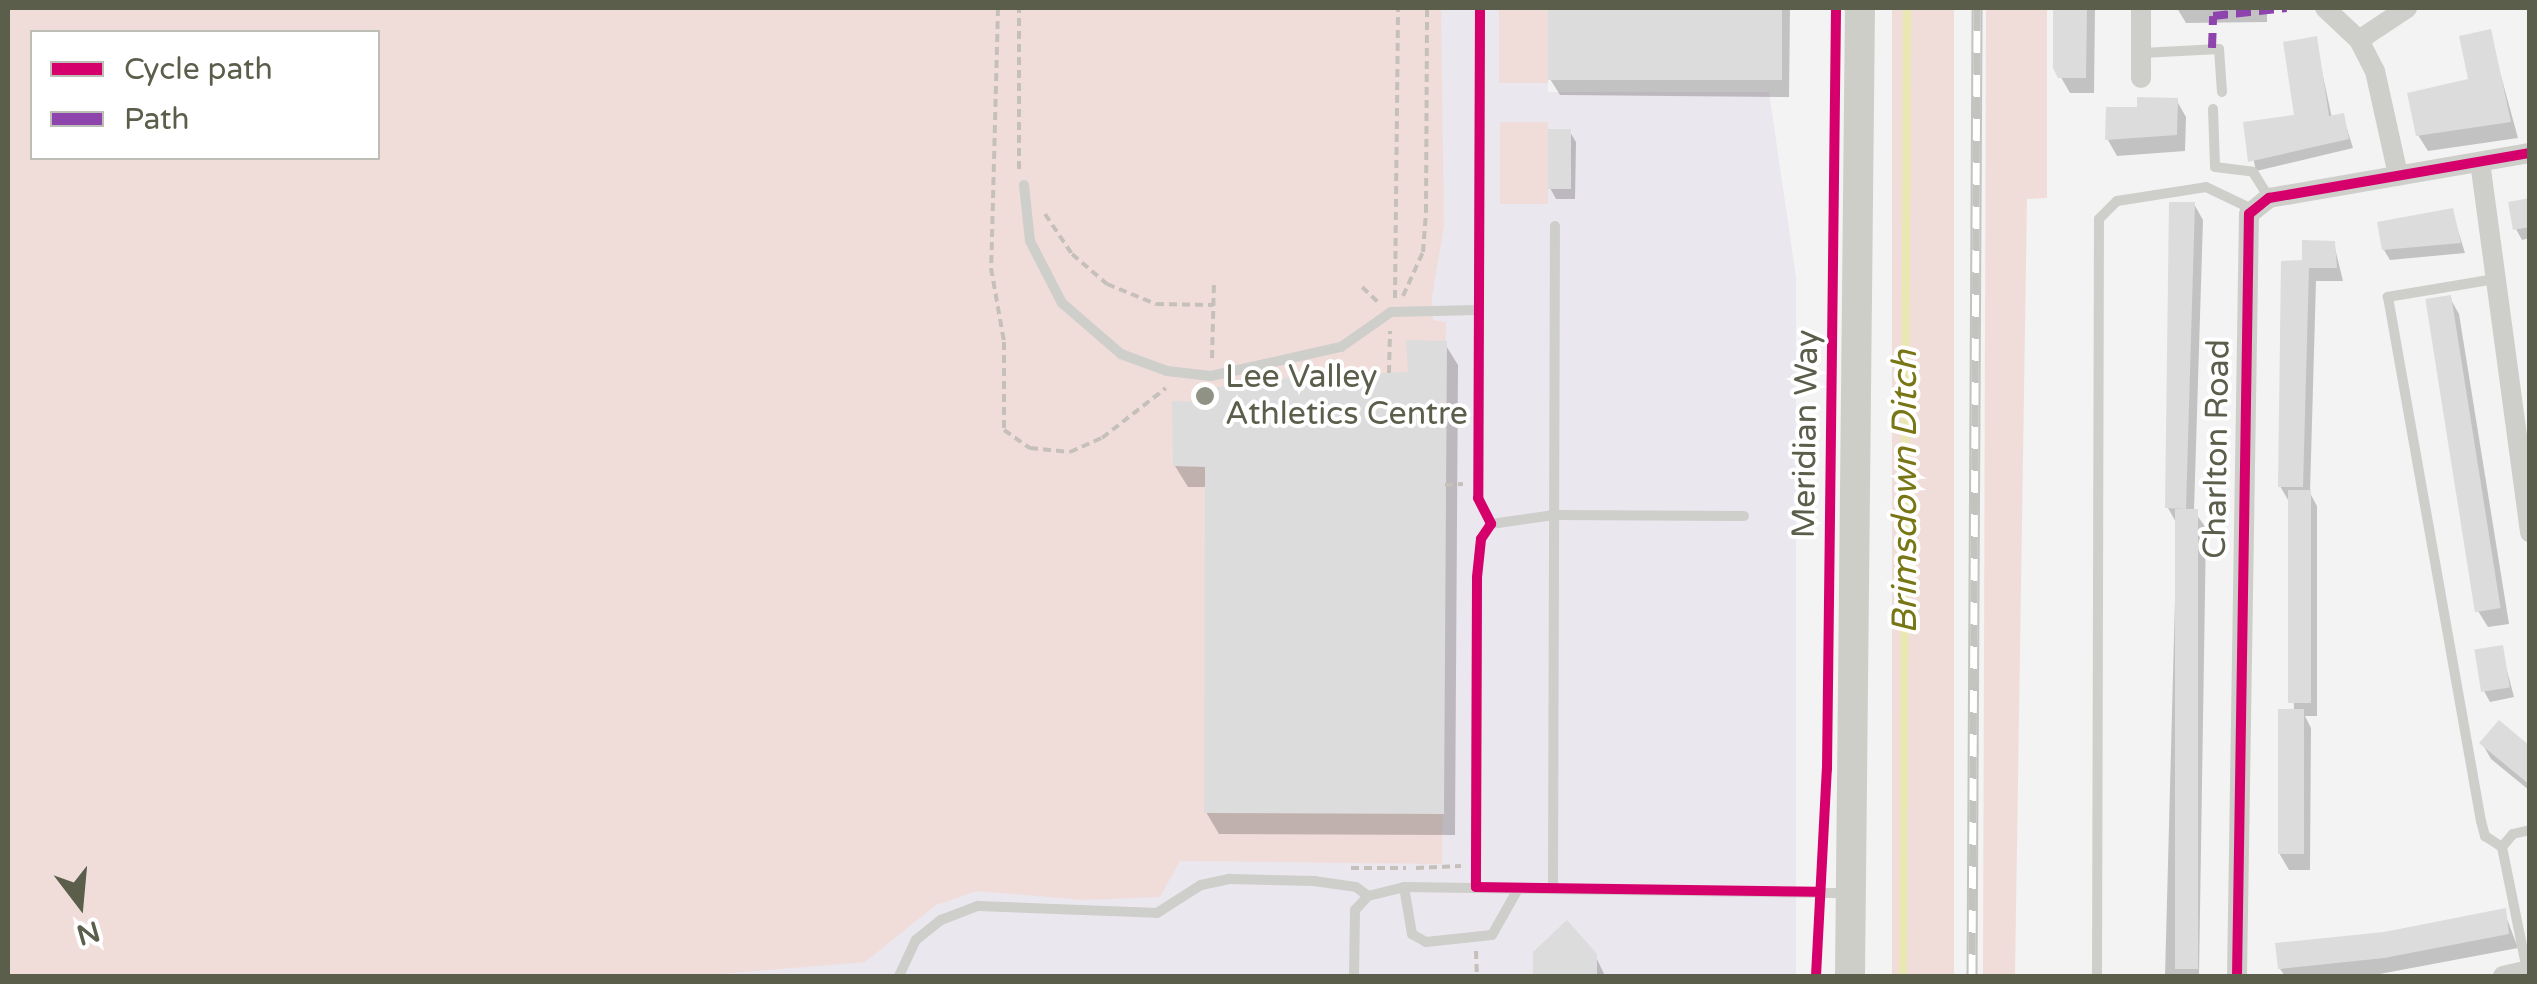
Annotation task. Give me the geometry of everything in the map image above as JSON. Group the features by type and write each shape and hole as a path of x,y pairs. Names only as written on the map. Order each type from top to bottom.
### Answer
{"main road":[{"name":"Meridian Way","path":"1850,976 1860,8"}],"street":[{"path":"2141,8 2141,78"},
{"path":"2325,8 2359,40 2379,85 2398,175"},
{"path":"2359,40 2407,8"},
{"path":"2260,203 2530,153"},
{"path":"2480,162 2530,533"},
{"name":"Charlton Road","path":"2237,976 2244,232 2260,203"},
{"path":"2503,976 2528,970"}],"lane":[{"path":"1480,8 1478,509 1491,524"},
{"path":"2141,53 2219,49 2222,92"},
{"path":"2097,976 2099,219 2117,201 2206,187 2260,203 2253,172 2214,167 2213,109"},
{"path":"1024,185 1030,241 1062,303 1093,335 1145,364 1212,376 1341,346 1391,312 1477,310"},
{"path":"1553,889 1555,226"},
{"path":"2495,279 2388,297 2481,822 2485,836 2502,846 2528,970"},
{"path":"1476,887 1476,578 1481,539 1491,524 1554,515 1744,516"},
{"path":"2502,846 2513,834 2530,830"},
{"path":"899,976 916,940 942,920 978,906 1157,913 1200,885 1230,879 1314,881 1356,888 1368,896"},
{"path":"1354,976 1355,910 1368,896 1404,887 1850,893"},
{"path":"1404,887 1412,934 1426,942 1475,942 1492,935 1518,888"}],"path":[{"path":"998,8 991,268 1004,342 1004,430 1030,448 1070,452 1102,438 1179,378"},
{"path":"1020,8 1019,184 1024,185 1072,254 1107,284 1156,304 1214,306"},
{"path":"1397,292 1398,8"},
{"path":"1406,292 1422,252 1426,212 1427,8"},
{"path":"1212,362 1214,283"},
{"path":"1362,287 1370,295"},
{"path":"1389,372 1391,312"},
{"path":"1475,942 1477,976"}],"shaded area":[{"path":"8,8 1548,8 1548,92 1769,92 1796,277 1796,976 8,976"},
{"path":"8,8 1441,8 1444,226 1432,297 1433,320 1446,322 1442,864 1180,861 1160,897 1084,900 977,891 936,905 865,962 695,976 8,976"},
{"path":"1499,8 1548,8 1548,83 1499,83"},
{"path":"1892,8 1954,8 1954,976 1892,976"},
{"path":"1986,8 2047,8 2047,198 2027,199 2015,976 1983,976"},
{"path":"1500,122 1548,122 1548,204 1500,204"}],"building":[{"path":"1548,8 1782,8 1782,80 1548,80"},
{"path":"2053,8 2087,8 2086,78 2058,78 2053,68"},
{"path":"2491,29 2511,122 2416,136 2407,93 2468,79 2459,36"},
{"path":"2317,36 2329,116 2344,113 2349,139 2248,162 2243,122 2294,115 2283,42"},
{"path":"2137,97 2178,98 2177,135 2105,140 2106,107 2137,107"},
{"path":"1548,129 1571,129 1571,189 1548,189"},
{"path":"2530,198 2530,227 2513,230 2508,202"},
{"path":"2169,202 2195,202 2186,509 2165,508"},
{"path":"2453,208 2461,243 2382,250 2377,222"},
{"path":"2302,240 2335,241 2337,268 2309,268 2303,487 2278,487 2281,261 2302,260"},
{"path":"2451,295 2501,608 2475,612 2425,299"},
{"path":"1406,340 1447,341 1444,814 1204,813 1205,467 1173,466 1172,401 1204,402 1205,389 1294,377 1408,372"},
{"path":"2288,490 2311,490 2311,703 2288,703"},
{"path":"2175,509 2198,509 2198,969 2175,969"},
{"path":"2503,645 2510,687 2481,692 2474,650"},
{"path":"2278,709 2304,709 2304,854 2278,854"},
{"path":"2499,720 2530,746 2530,785 2479,743"},
{"path":"2506,908 2509,934 2384,958 2278,969 2275,943 2384,932"},
{"path":"1567,920 1597,954 1597,976 1533,976 1533,952"}],"waterway":[{"name":"Brimsdown Ditch","path":"1903,976 1907,8"}],"railway":[{"path":"1972,976 1977,8"}],"marked path":[{"path":"2212,48 2213,16 2287,8"}],"cycle path":[{"path":"1480,8 1478,498 1491,524 1481,539 1477,578 1476,887 1817,892"},
{"path":"1816,976 1827,769 1836,8"},
{"path":"2237,976 2249,214 2269,198 2530,153"}],"place":[{"name":"Lee Valley Athletics Centre","path":"1205,396"}]}
